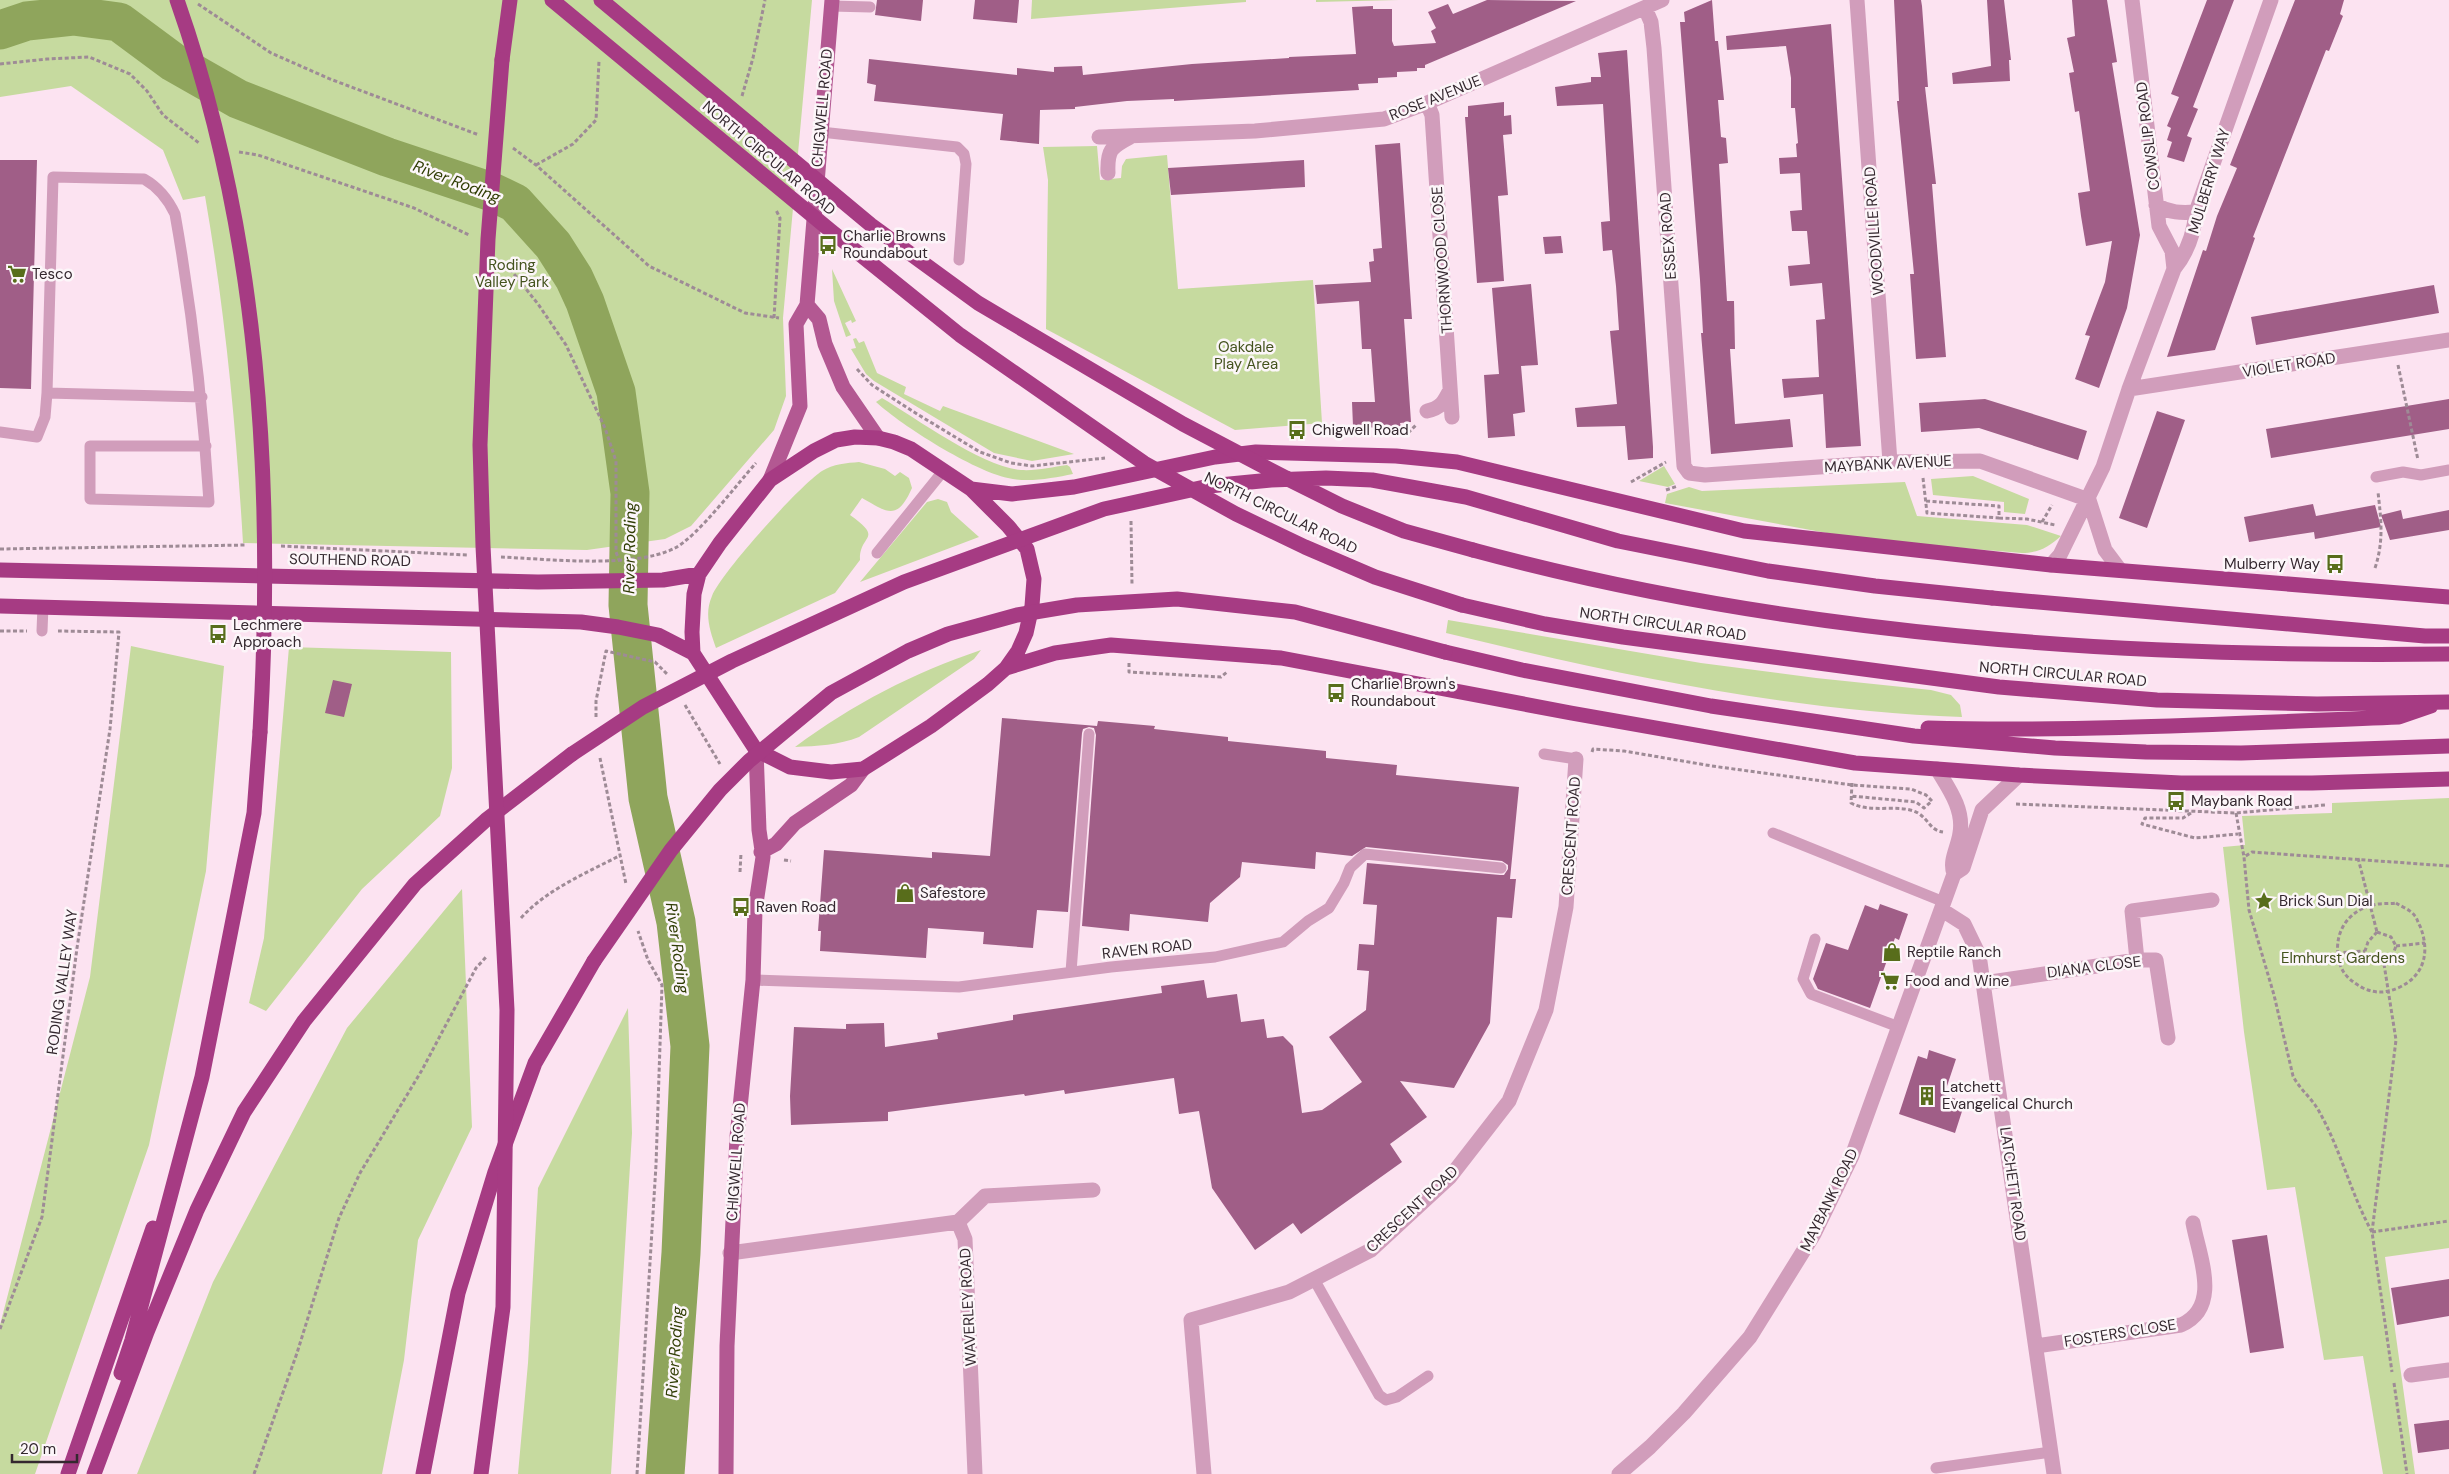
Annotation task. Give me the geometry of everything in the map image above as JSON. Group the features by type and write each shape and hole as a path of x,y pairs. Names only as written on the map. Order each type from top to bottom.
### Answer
{"highway":[{"path":"87,1474 132,1340 202,1077 254,813 260,732 265,642 266,533 261,433 252,328 238,227 217,127 177,0"},
{"path":"481,1474 503,1307 507,1010 483,546 480,446 488,239 502,60 510,0"},
{"name":"NORTH CIRCULAR ROAD","path":"552,0 830,232 953,329 1144,463 1236,514 1304,547 1375,577 1462,604 1545,624 1623,637 1999,687 2157,700 2318,704 2446,702"},
{"name":"NORTH CIRCULAR ROAD","path":"601,0 871,224 978,303 1183,424 1342,506 1404,531 1558,573 1765,611 1985,638 2160,650 2366,655 2449,654"},
{"path":"0,606 581,622 618,626 658,636 693,653 756,750 790,766 831,772 863,769 931,726 988,684 1006,668 1018,651 1026,633 1032,606 1034,579 1027,549 1008,526 971,489 911,449 878,438 855,437 836,440 814,451 770,480 720,543 699,574 693,614 693,653"},
{"path":"971,489 1012,494 1074,487 1215,457 1256,452 1396,456 1457,462 1744,531 2051,565 2449,597"},
{"path":"94,1474 147,1332 196,1210 244,1112 304,1021 415,884 486,820 597,736 643,707 732,661 912,579 1104,509 1191,489 1271,480 1372,480 1466,497 1618,541 1768,571 1876,586 1992,598 2415,635 2449,636"},
{"name":"SOUTHEND ROAD","path":"0,570 618,583 663,580 699,574"},
{"path":"423,1474 458,1293 495,1172 535,1063 594,961 671,850 720,790 749,761 831,693 908,651 948,634 1017,615 1077,605 1177,599 1295,612 1445,652 1522,670 1711,706 1890,733 2055,748 2146,752 2242,753 2449,746"},
{"path":"1006,668 1055,653 1111,645 1281,658 1571,714 1846,761 2019,776 2181,783 2312,783 2449,779"},
{"path":"1890,733 1914,728 1994,730 2399,718 2446,702"},
{"path":"68,1474 118,1333 202,1077"}],"main road":[{"name":"CHIGWELL ROAD","path":"770,480 800,406 796,324 806,305 832,3"},
{"path":"806,305 819,318 825,344 843,387 878,438"},
{"name":"CHIGWELL ROAD","path":"726,1474 730,1253 737,1137 753,980 755,910 763,857 761,852 756,750"},
{"path":"761,852 776,844 795,823 851,785 863,769"}],"street":[{"name":"ROSE AVENUE","path":"1099,137 1254,130 1384,119 1427,103 1662,0"},
{"name":"WOODVILLE ROAD","path":"1857,0 1890,462"},
{"name":"COWSLIP ROAD","path":"2132,0 2159,226 2172,251 2174,269"},
{"name":"MULBERRY WAY","path":"2051,565 2060,555 2089,500 2103,467 2128,389 2174,269 2184,257 2194,229 2196,212 2272,0"},
{"name":"ESSEX ROAD","path":"1644,8 1651,22 1654,48 1677,467"},
{"name":"THORNWOOD CLOSE","path":"1427,103 1432,115 1452,417"},
{"name":"ROSE AVENUE","path":"1108,173 1107,158 1113,146 1132,136"},
{"path":"2156,205 2166,211 2178,213 2196,212"},
{"name":"VIOLET ROAD","path":"2128,389 2449,340"},
{"path":"1427,411 1436,409 1444,402 1450,390"},
{"name":"MAYBANK AVENUE","path":"1677,467 1689,473 1705,475 1890,462 1980,461 2089,500"},
{"path":"2089,500 2106,550 2120,570"},
{"name":"CRESCENT ROAD","path":"1204,1474 1191,1320 1289,1292 1315,1281 1371,1250 1450,1177 1509,1101 1546,1010 1566,907 1576,758"},
{"name":"MAYBANK ROAD","path":"1938,769 1956,800 1960,816 1960,832 1951,865 1954,874"},
{"name":"MAYBANK ROAD","path":"1619,1474 1650,1447 1715,1380 1750,1337 1785,1284 1828,1208 1852,1156 1954,874 1963,868 1982,810 2019,776"},
{"path":"2137,960 2132,912 2212,900"},
{"name":"LATCHETT ROAD","path":"1943,906 1964,924 1979,955 2054,1474"},
{"name":"DIANA CLOSE","path":"1984,982 2137,960 2156,960 2168,1038"},
{"path":"730,1253 958,1222 985,1196 1093,1190"},
{"name":"WAVERLEY ROAD","path":"958,1222 965,1239 975,1474"},
{"name":"FOSTERS CLOSE","path":"2036,1346 2181,1324 2190,1320 2201,1309 2206,1293 2193,1223"},
{"path":"2411,1375 2449,1370"}],"lane":[{"path":"832,3 870,7"},
{"path":"821,132 957,147 964,154 966,164 959,260"},
{"path":"0,432 37,438 45,417 54,177 144,179 153,184 170,201 175,214 188,284 202,397 206,446 209,502 90,499 90,446 206,446"},
{"path":"47,393 202,397"},
{"path":"878,554 944,470"},
{"path":"2376,477 2403,472 2421,475 2449,470"},
{"path":"42,631 43,606"},
{"path":"1070,972 1089,734"},
{"path":"1544,754 1576,758"},
{"path":"1773,833 1943,906"},
{"name":"RAVEN ROAD","path":"753,980 958,987 1070,972 1214,957 1283,942 1308,921 1329,908 1344,883 1350,868 1364,854 1501,868"},
{"path":"1814,939 1804,979 1811,994 1899,1026"},
{"path":"1315,1281 1379,1395 1386,1400 1397,1397 1428,1376"},
{"path":"1936,1468 2051,1452"}],"path":[{"path":"0,64 89,57 130,74 147,91 163,115 204,145"},
{"path":"536,165 573,144 596,120 599,60"},
{"path":"231,152 258,155 414,208 471,236"},
{"path":"774,318 780,218"},
{"path":"498,258 512,269 566,345 605,428 616,461 616,552 619,560"},
{"path":"2395,349 2421,475"},
{"path":"854,365 872,385 885,395 980,452 1011,463 1032,466 1109,458"},
{"path":"495,556 619,560 664,553 675,548 693,533 761,457"},
{"path":"1631,482 1667,461 1677,467"},
{"path":"1922,471 1926,513 2042,522 2053,502"},
{"path":"2375,568 2381,549 2382,528 2376,477"},
{"path":"1925,501 1998,506 1999,518"},
{"path":"1131,515 1132,591"},
{"path":"0,549 257,546"},
{"name":"SOUTHEND ROAD","path":"274,546 476,556"},
{"name":"RODING VALLEY WAY","path":"0,1329 42,1217 77,948 110,729 119,632"},
{"path":"596,720 596,701 606,651 655,662 669,675"},
{"path":"1129,672 1221,677"},
{"path":"684,701 724,771"},
{"path":"1591,754 1593,749 1624,750 1712,766 1852,785 1911,789 1926,795 1932,801 1924,808 1916,802 1851,796"},
{"path":"600,755 619,856 628,891"},
{"path":"1852,785 1851,803 1861,808 1903,810 1918,813 1935,831 1947,832"},
{"path":"2014,804 2236,813 2325,805"},
{"path":"2192,812 2183,818 2145,818 2142,824 2195,838 2238,834"},
{"path":"2236,813 2238,834 2244,857 2249,910 2274,995 2293,1076 2298,1086 2319,1110 2360,1210 2372,1232"},
{"path":"742,844 742,852"},
{"path":"2244,857 2252,852 2358,858 2449,866"},
{"path":"516,923 538,903 577,878 619,856"},
{"path":"2358,858 2372,905 2377,932"},
{"path":"2396,903 2407,910 2415,916 2425,943 2424,963 2417,975 2408,984 2388,993 2367,990 2352,982 2342,970 2337,953 2337,937 2346,923 2354,914 2372,905 2396,903"},
{"path":"636,925 648,960 662,985 656,1165 637,1474"},
{"path":"2377,932 2391,937 2396,946 2392,957 2384,964"},
{"path":"2365,951 2368,942 2377,932"},
{"path":"2396,946 2425,943"},
{"path":"2337,953 2365,951"},
{"path":"2365,951 2373,960 2384,964"},
{"path":"254,1474 297,1353 339,1218 360,1173 427,1061 476,968 490,953"},
{"path":"2384,964 2396,1040 2372,1232 2407,1474"},
{"path":"2372,1232 2449,1221"}],"green space":[{"name":"Roding Valley Park","path":"0,0 812,0 783,318 786,396 774,430 691,526 665,539 587,550 243,543 229,369 205,196 183,200 163,150 71,86 0,97"},
{"path":"1032,0 1246,0 1246,2 1031,19"},
{"path":"1316,0 1399,0 1316,2"},
{"name":"Oakdale Play Area","path":"1097,146 1100,180 1121,178 1122,166 1126,159 1167,155 1178,289 1313,280 1322,423 1235,430 1046,329 1048,180 1043,147"},
{"path":"832,269 856,321 852,323 851,320 845,323 851,335 846,337 834,301"},
{"path":"856,338 859,343 864,341 877,373 906,387 904,394 940,411 943,406 1074,454 1032,461 994,453 874,381 866,374 851,349 856,348 853,339"},
{"path":"882,398 950,441 988,460 1021,470 1067,465 1073,474 1024,480 994,474 958,457 920,435 876,402"},
{"path":"859,462 885,469 895,476 900,472 909,478 912,488 901,506 891,511 878,507 862,498 850,515 866,529 868,537 863,546 860,560 835,593 716,648 710,629 708,609 718,585 730,569 762,530 811,479 831,467"},
{"path":"1664,466 1675,484 1668,487 1639,481"},
{"path":"1973,476 2029,499 2025,514 2004,512 2004,502 1933,495 1931,479"},
{"path":"1905,482 1917,516 2027,525 2061,536 2043,549 2022,553 1865,540 1665,503 1667,494 1689,487 1702,491"},
{"path":"938,499 947,502 951,512 979,537 860,582 927,502"},
{"path":"1448,620 1701,663 1931,690 1951,695 1960,705 1962,717 1831,707 1766,699 1637,676 1446,633"},
{"path":"131,646 224,666 206,871 149,1145 35,1474 0,1474 0,1325 90,977"},
{"path":"289,647 451,652 452,768 440,816 362,889 266,1011 249,1003 264,938"},
{"path":"981,650 974,659 859,737 820,746 795,747 861,703 884,691 931,669"},
{"name":"Elmhurst Gardens","path":"2449,798 2449,1248 2385,1257 2415,1474 2383,1474 2363,1356 2324,1360 2295,1187 2267,1190 2244,1032 2223,847 2245,845 2242,816 2332,813 2332,803"},
{"path":"462,889 472,1127 418,1240 404,1360 382,1474 137,1474 213,1282 347,1028"},
{"path":"628,1008 632,1133 611,1474 518,1474 528,1363 538,1188"}],"building":[{"path":"877,0 923,0 921,21 875,15"},
{"path":"975,0 1019,0 1017,23 973,19"},
{"path":"1487,0 1576,1 1425,65 1425,68 1417,68 1417,71 1397,72 1397,77 1378,78 1378,83 1358,84 1359,90 1174,101 1174,99 1127,101 1075,107 1075,109 1040,110 1039,144 1000,140 1003,114 874,101 876,85 867,83 869,59 1017,75 1017,68 1054,72 1054,67 1082,66 1083,75 1192,64 1356,54 1352,7 1373,6 1373,9 1392,9 1392,41 1394,46 1436,43 1431,31 1436,28 1428,12 1448,4 1453,14"},
{"path":"1712,0 1715,41 1718,41 1724,100 1718,100 1721,137 1726,138 1728,163 1719,164 1727,301 1734,301 1735,349 1730,349 1735,424 1790,419 1793,447 1711,454 1680,22 1685,22 1684,12"},
{"path":"1894,0 1921,0 1922,6 1928,87 1925,87 1936,184 1932,184 1946,357 1916,359 1910,274 1914,274 1897,101 1899,101"},
{"path":"1987,0 2004,0 2011,60 2009,60 2010,81 1953,84 1952,73 1991,66"},
{"path":"2072,0 2107,0 2117,62 2112,63 2140,235 2127,308 2099,388 2075,379 2090,336 2085,335 2105,282 2112,241 2086,246 2081,216 2078,193 2090,191 2079,111 2075,112 2069,73 2074,72 2067,38 2075,36"},
{"path":"2207,0 2234,0 2193,107 2198,109 2187,136 2192,138 2184,162 2167,157 2172,142 2167,140 2171,128 2167,126 2179,97 2171,94"},
{"path":"2295,0 2344,0 2340,14 2343,16 2329,51 2326,50 2253,237 2255,238 2215,350 2167,357 2203,250 2206,251 2217,216 2237,168 2230,165"},
{"path":"1831,24 1861,446 1826,448 1823,394 1784,398 1782,379 1819,377 1816,320 1825,319 1822,283 1790,286 1788,266 1810,264 1807,231 1792,231 1790,211 1802,210 1800,173 1780,174 1779,158 1797,157 1796,144 1798,143 1795,108 1791,108 1791,78 1786,46 1727,50 1726,36"},
{"path":"1627,50 1653,447 1653,458 1628,460 1625,426 1577,427 1575,408 1617,404 1610,331 1619,330 1616,286 1612,250 1603,251 1601,222 1610,221 1603,104 1557,106 1555,87 1591,82 1591,77 1601,77 1598,53"},
{"path":"1504,102 1504,116 1511,115 1512,134 1503,135 1508,195 1498,196 1504,281 1477,283 1465,117 1468,117 1468,106"},
{"path":"1400,143 1412,319 1404,319 1411,422 1400,423 1401,427 1353,426 1352,402 1375,402 1371,349 1362,349 1359,301 1317,304 1315,285 1371,282 1369,262 1374,261 1373,249 1382,248 1375,145"},
{"name":"Tesco","path":"0,160 37,160 31,389 0,388"},
{"path":"1304,160 1305,187 1171,195 1168,168"},
{"path":"1561,236 1563,253 1545,254 1543,237"},
{"path":"1531,284 1538,365 1521,366 1525,412 1513,414 1515,436 1488,438 1484,375 1499,374 1492,288"},
{"path":"2434,285 2439,313 2256,345 2251,317"},
{"path":"1985,399 2087,431 2078,460 1979,428 1921,432 1919,403"},
{"path":"2449,399 2449,429 2271,458 2266,429"},
{"path":"2157,411 2185,420 2147,528 2119,518"},
{"path":"2313,504 2316,516 2375,505 2381,527 2315,539 2314,532 2249,542 2244,517"},
{"path":"2401,510 2403,519 2449,510 2449,530 2390,540 2381,515"},
{"path":"333,680 352,684 344,717 325,713"},
{"path":"1002,718 1097,726 1098,721 1155,726 1154,729 1228,737 1228,741 1326,751 1326,758 1397,765 1396,775 1519,787 1510,879 1516,879 1512,918 1497,917 1490,1023 1454,1088 1400,1081 1427,1117 1390,1144 1402,1162 1301,1234 1293,1223 1255,1250 1212,1188 1199,1111 1179,1114 1174,1078 1065,1094 1064,1090 1025,1096 1024,1094 888,1112 888,1121 791,1125 790,1096 794,1027 846,1029 846,1024 884,1023 885,1047 938,1039 937,1033 1013,1020 1013,1015 1162,993 1161,986 1204,980 1207,998 1237,994 1241,1022 1264,1019 1267,1038 1283,1036 1293,1046 1302,1113 1322,1110 1362,1082 1329,1037 1366,1010 1369,971 1357,970 1359,944 1374,945 1377,905 1363,904 1367,863 1500,875 1504,875 1508,869 1508,865 1502,861 1366,847 1352,856 1316,852 1315,869 1242,862 1240,877 1210,903 1208,922 1130,914 1129,931 1082,926 1096,735 1094,728 1089,727 1083,729 1082,733 1068,912 1037,910 1033,948 983,944 984,932 928,928 926,958 820,951 821,931 818,931 824,850 932,858 932,852 990,856"},
{"path":"1880,904 1908,914 1899,940 1895,938 1870,1008 1818,989 1813,979 1826,943 1848,950 1865,905 1878,910"},
{"name":"Latchett Evangelical Church","path":"1929,1050 1956,1059 1944,1095 1965,1102 1955,1133 1899,1114 1918,1056 1927,1059"},
{"path":"2267,1235 2284,1348 2250,1353 2232,1240"},
{"path":"2449,1279 2449,1316 2397,1325 2391,1288"},
{"path":"2449,1420 2449,1449 2418,1453 2414,1424"}],"waterway":[{"name":"River Roding","path":"0,30 27,21 73,16 119,22 173,62 238,99 387,157 492,192 515,203 553,245 574,278 585,302 616,392 630,493 628,605 648,798 676,922 690,1046 681,1253 665,1474"}],"place":[{"name":"Charlie Browns Roundabout","path":"828,245"},
{"name":"Tesco","path":"17,274"},
{"name":"Chigwell Road","path":"1297,430"},
{"name":"Mulberry Way","path":"2335,564"},
{"name":"Lechmere Approach","path":"218,634"},
{"name":"Charlie Brown's Roundabout","path":"1336,693"},
{"name":"Maybank Road","path":"2176,801"},
{"name":"Safestore","path":"905,893"},
{"name":"Brick Sun Dial","path":"2264,901"},
{"name":"Raven Road","path":"741,907"},
{"name":"Reptile Ranch","path":"1892,952"},
{"name":"Food and Wine","path":"1890,981"},
{"name":"Latchett Evangelical Church","path":"1927,1096"}]}
